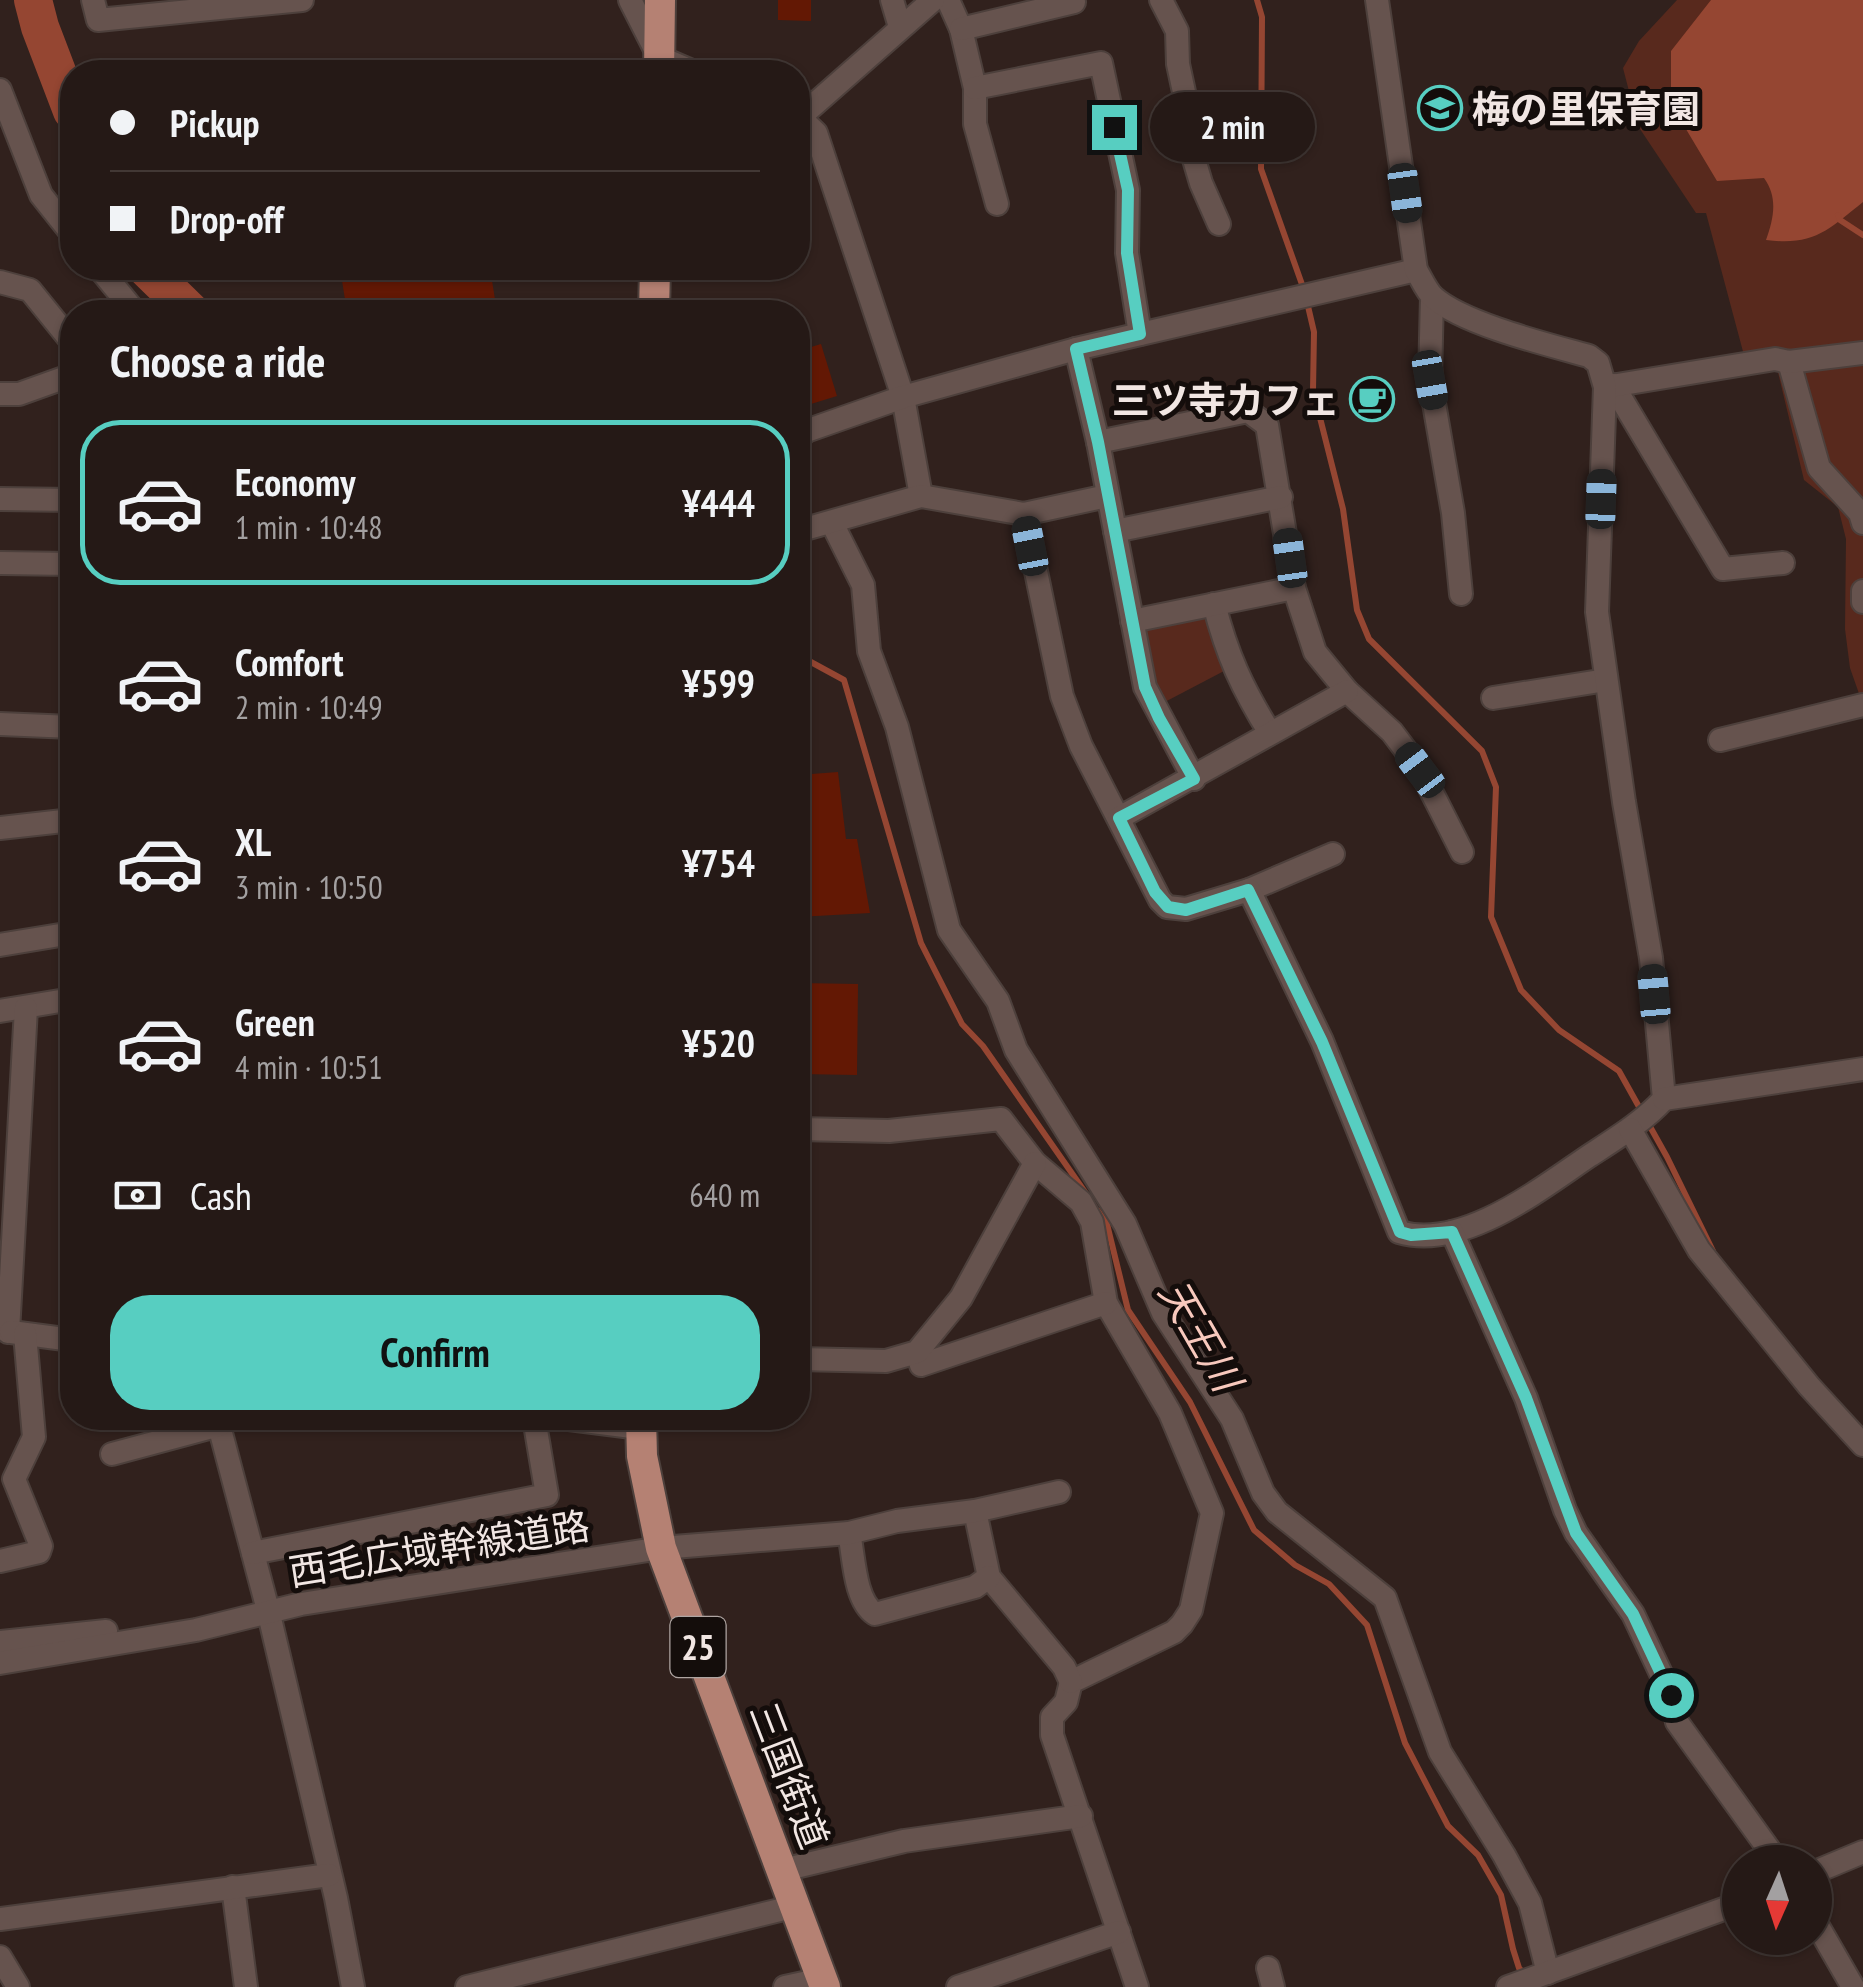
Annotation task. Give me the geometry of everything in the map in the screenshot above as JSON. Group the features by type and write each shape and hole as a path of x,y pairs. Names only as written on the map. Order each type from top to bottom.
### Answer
{"main road":[{"path":"659,60 660,0"},
{"name":"三国街道","path":"641,1430 642,1456 661,1548 824,1983"}],"street":[{"path":"92,0 98,20 302,0"},
{"path":"630,0 657,60"},
{"path":"892,0 900,27"},
{"path":"810,107 933,0"},
{"path":"948,0 961,29 975,88 975,124 997,204"},
{"path":"1161,0 1176,31 1192,149 1201,183 1219,224"},
{"path":"1377,0 1416,270 1432,296 1520,338 1589,356 1598,363 1723,569 1784,564"},
{"path":"961,29 1074,2"},
{"path":"975,88 1101,63 1128,190 1127,253 1140,334"},
{"path":"0,90 41,196 60,219"},
{"path":"810,128 816,134 903,397 921,496"},
{"path":"810,430 903,397 1076,349 1416,270"},
{"path":"109,280 125,300"},
{"path":"0,282 30,290 60,327"},
{"path":"1432,296 1430,380 1453,513 1461,594"},
{"path":"1076,349 1150,700 1194,779"},
{"path":"1609,386 1775,360 1789,362 1863,353"},
{"path":"1789,362 1820,468 1863,522"},
{"path":"0,394 19,394 60,379"},
{"path":"1609,386 1597,612 1651,958 1664,1100"},
{"path":"1098,442 1248,410 1267,425 1294,588 1315,652 1347,692 1392,732 1420,770 1462,852"},
{"path":"810,528 921,496 1024,514 1107,496"},
{"path":"1115,531 1281,497"},
{"path":"0,499 60,500"},
{"path":"1024,514 1062,696 1081,746 1155,892 1168,907 1186,910 1248,890 1333,854"},
{"path":"832,523 863,585 869,651 897,727 949,930 998,1000 1016,1050 1124,1224 1163,1313 1232,1420 1263,1492 1276,1512 1384,1598 1440,1752 1530,1903 1548,1973"},
{"path":"0,563 60,564"},
{"path":"1132,621 1294,588"},
{"path":"1863,590 1863,602"},
{"path":"1214,604 1229,659 1270,732"},
{"path":"1494,698 1606,680"},
{"path":"1119,818 1347,692"},
{"path":"1720,740 1863,705"},
{"path":"0,724 60,726"},
{"path":"0,828 60,821"},
{"path":"1248,890 1322,1042 1400,1232 1452,1232 1524,1200 1630,1129 1664,1100 1863,1069"},
{"path":"0,944 60,936"},
{"path":"0,1011 60,1001"},
{"path":"0,1561 39,1552 41,1546 14,1479 34,1438 11,1332 26,1008"},
{"path":"810,1129 889,1131 1001,1119 1034,1163 1082,1202 1092,1222 1106,1303 1170,1413 1212,1512 1191,1610 1182,1624 1174,1632 1071,1682"},
{"path":"1630,1129 1699,1250 1809,1386 1863,1444"},
{"path":"810,1359 886,1361 917,1352 962,1298 1034,1163"},
{"path":"1452,1232 1526,1398 1576,1533 1633,1614 1671,1695 1677,1722 1766,1845"},
{"path":"917,1352 921,1365 1106,1303"},
{"path":"11,1332 60,1338"},
{"path":"112,1454 189,1430"},
{"path":"220,1430 268,1610 353,1987"},
{"path":"253,1552 547,1495 536,1430"},
{"name":"西毛広域幹線道路","path":"0,1663 196,1630 268,1610 661,1548 849,1532 896,1521 976,1511 1059,1492"},
{"path":"976,1511 989,1577 1064,1667 1071,1682 1066,1702 1052,1717 1052,1735 1137,1987"},
{"path":"849,1532 863,1598 875,1614 975,1587 989,1577"},
{"name":"西毛広域幹線道路","path":"0,1642 228,1620"},
{"path":"783,1870 904,1841 1081,1816"},
{"path":"1832,1865 1863,1852"},
{"path":"0,1919 329,1876"},
{"path":"233,1888 246,1987"},
{"path":"467,1987 796,1906"},
{"path":"1508,1987 1722,1910"},
{"path":"958,1987 1119,1932"},
{"path":"1832,1950 1854,1987"},
{"path":"0,1957 18,1987"},
{"path":"785,1987 824,1983"}],"shaded area":[{"path":"1677,0 1863,0 1863,705 1850,668 1845,629 1846,539 1838,507 1804,480 1775,360 1745,359 1706,213 1696,213 1638,126 1623,68 1639,41"},
{"path":"1711,0 1863,0 1863,202 1819,234 1796,241 1766,240 1773,208 1764,178 1717,181 1671,104 1671,51"},
{"path":"1203,614 1211,620 1224,671 1161,704 1142,635 1147,626"}],"building":[{"path":"778,0 811,0 811,21 778,20"},
{"path":"342,280 492,280 495,300 345,300"},
{"path":"821,344 837,396 810,404 810,347"},
{"path":"838,772 846,839 857,839 870,913 810,916 810,774"},
{"path":"810,983 858,984 857,1075 810,1074"}],"waterway":[{"name":"天王川","path":"33,0 60,80"},
{"path":"1257,0 1262,17 1261,169 1304,290"},
{"path":"1838,215 1863,235"},
{"name":"天王川","path":"158,280 179,300"},
{"path":"1307,302 1314,332 1313,390 1343,509 1357,610 1369,639 1482,751 1496,787 1491,917 1521,990 1559,1030 1619,1071 1713,1251"},
{"name":"天王川","path":"810,662 844,680 921,943 962,1024 983,1046 1085,1192"},
{"name":"天王川","path":"1098,1211 1107,1224 1128,1310 1190,1402 1254,1530 1295,1565 1329,1584 1367,1625 1405,1743 1448,1826 1478,1855 1501,1895 1513,1949 1525,1975"}],"place":[{"name":"梅の里保育園","path":"1440,108"},
{"name":"三ツ寺カフェ","path":"1372,399"}],"route":[{"path":"1114,127 1128,190 1127,253 1140,334 1076,349 1145,687 1194,779 1119,818 1155,892 1168,907 1186,910 1248,890 1322,1042 1400,1232 1452,1232 1526,1398 1565,1510 1576,1533 1633,1614 1671,1695"}]}
